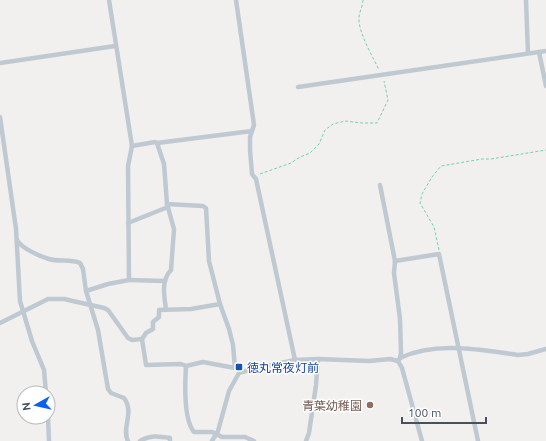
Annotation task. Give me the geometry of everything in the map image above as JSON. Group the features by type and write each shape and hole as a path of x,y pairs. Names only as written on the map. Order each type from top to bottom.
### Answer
{"street":[{"path":"109,0 132,146 128,166 129,280"},
{"path":"236,0 254,125 250,137 252,174 256,179 296,360"},
{"path":"526,0 528,53"},
{"path":"0,63 116,46"},
{"path":"298,87 546,51"},
{"path":"539,52 546,86"},
{"path":"0,117 16,229 18,283 22,312 44,370 45,385"},
{"path":"132,146 252,131"},
{"path":"157,143 164,164 168,205 174,229 170,270 166,274 165,281 164,297 166,309"},
{"path":"380,185 395,261 394,273 400,319 399,360 422,441"},
{"path":"128,223 168,205 204,206 206,208 209,261 220,304 232,340 235,368 239,373"},
{"path":"16,238 19,245 23,248 49,259 80,263 83,269 86,291 98,330 108,389 111,393 124,398 129,408 126,432 128,441"},
{"path":"395,261 439,254 478,441"},
{"path":"86,291 108,284 129,280 165,281"},
{"path":"0,323 48,299 64,299 91,306 98,306 108,310 130,339 142,339"},
{"path":"220,304 191,309 159,310 159,317 153,322 154,329 146,333 142,339 146,365 181,364 186,366 203,362 235,368"},
{"path":"212,441 218,431 229,391 239,373 252,369 296,360 399,360 411,354 449,348 518,355 546,349"},
{"path":"306,441 309,433 318,359"},
{"path":"186,366 186,402 191,428 194,432 212,432 228,438 245,438 254,441"},
{"path":"48,425 49,441"},
{"path":"140,441 147,437 154,436 170,438 170,441"}],"path":[{"path":"254,176 291,163 310,153 319,144 325,130 333,124 345,121 377,123 388,100 382,75 360,27 359,16 364,0"},
{"path":"439,254 434,227 421,206 420,200 432,176 441,166 546,150"}],"place":[{"name":"徳丸常夜灯前","path":"239,367"},
{"name":"青葉幼稚園","path":"370,405"}]}
